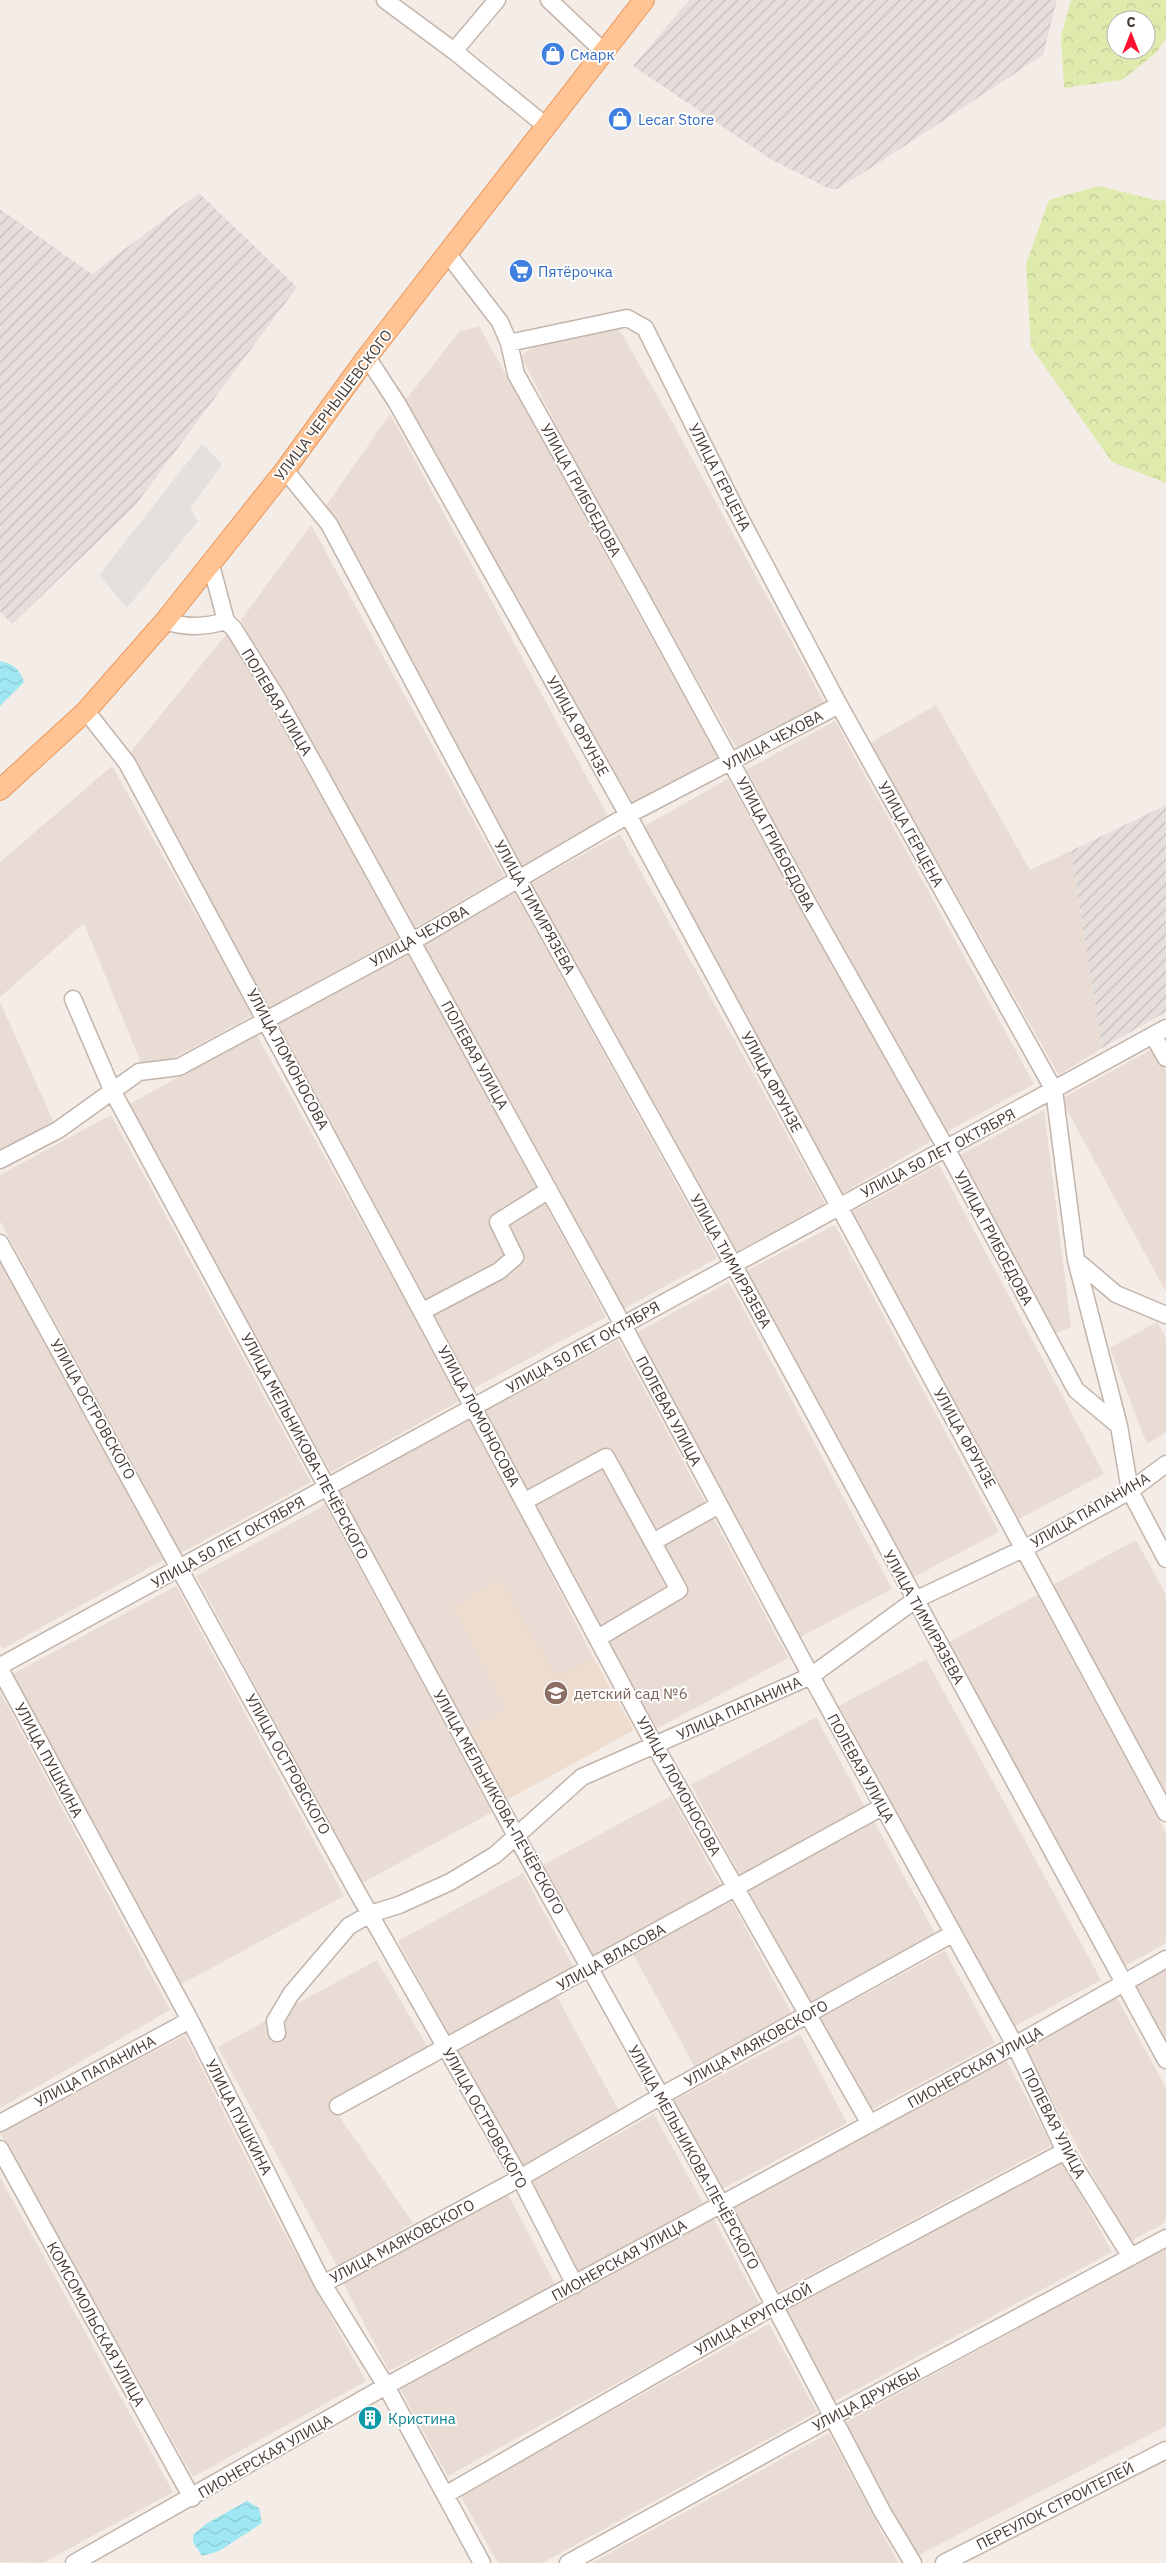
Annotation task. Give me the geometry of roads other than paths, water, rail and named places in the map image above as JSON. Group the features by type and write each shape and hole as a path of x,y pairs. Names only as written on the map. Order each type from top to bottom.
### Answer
{"main road":[{"name":"УЛИЦА ЧЕРНЫШЕВСКОГО","path":"0,790 86,711 165,621 285,470 367,357 644,0"}],"street":[{"path":"385,0 454,51 546,126"},
{"path":"454,51 498,0"},
{"path":"549,0 604,52"},
{"name":"УЛИЦА ГРИБОЕДОВА","path":"447,253 500,322 509,343 516,374 732,762 810,907 946,1148 1076,1390 1120,1426"},
{"name":"УЛИЦА ГЕРЦЕНА","path":"509,343 627,318 645,328 738,516 839,705 1054,1090 1076,1260 1120,1426 1130,1490"},
{"name":"УЛИЦА ФРУНЗЕ","path":"367,357 397,403 628,815 838,1206 1025,1548 1166,1813"},
{"name":"УЛИЦА ТИМИРЯЗЕВА","path":"285,470 330,524 519,880 733,1264 914,1600 1166,2060"},
{"name":"ПОЛЕВАЯ УЛИЦА","path":"210,565 226,621 234,629 277,698 412,940 623,1325 882,1807 1015,2045 1065,2151 1131,2257"},
{"path":"165,621 182,626 200,626 226,621"},
{"name":"УЛИЦА ЧЕХОВА","path":"0,1160 58,1130 139,1072 179,1067 519,880 628,815 839,705"},
{"name":"УЛИЦА ЛОМОНОСОВА","path":"86,711 127,763 267,1019 656,1746 870,2124"},
{"name":"УЛИЦА МЕЛЬНИКОВА-ПЕЧЁРСКОГО","path":"73,999 113,1092 516,1834 721,2204 883,2513 913,2563"},
{"path":"1160,1032 1166,1058"},
{"name":"УЛИЦА 50 ЛЕТ ОКТЯБРЯ","path":"0,1667 838,1206 1160,1032"},
{"path":"423,1311 499,1271 516,1257 498,1222 549,1190"},
{"name":"УЛИЦА ОСТРОВСКОГО","path":"0,1243 181,1568 370,1914 520,2178 575,2286"},
{"path":"1076,1260 1116,1294 1166,1315"},
{"path":"525,1501 606,1457 680,1590 598,1638"},
{"name":"УЛИЦА ПАПАНИНА","path":"276,2033 275,2021 291,1994 349,1926 370,1914 399,1905 450,1882 495,1855 516,1834 582,1777 811,1676 914,1600 1025,1548 1130,1490 1166,1464"},
{"path":"1130,1490 1166,1559"},
{"path":"653,1542 719,1504"},
{"name":"УЛИЦА ПУШКИНА","path":"0,1667 190,2020 323,2284 386,2386 482,2563"},
{"name":"УЛИЦА ВЛАСОВА","path":"338,2106 736,1889 882,1807"},
{"name":"УЛИЦА МАЯКОВСКОГО","path":"323,2284 520,2178 661,2096 952,1934"},
{"name":"ПИОНЕРСКАЯ УЛИЦА","path":"74,2563 192,2498 386,2386 575,2286 721,2204 1015,2045 1166,1959"},
{"name":"УЛИЦА ПАПАНИНА","path":"0,2123 190,2020"},
{"name":"КОМСОМОЛЬСКАЯ УЛИЦА","path":"0,2149 192,2498"},
{"name":"УЛИЦА КРУПСКОЙ","path":"445,2494 774,2306 1065,2151"},
{"name":"УЛИЦА ДРУЖБЫ","path":"568,2563 832,2417 1166,2238"},
{"name":"ПЕРЕУЛОК СТРОИТЕЛЕЙ","path":"944,2563 1166,2450"}],"water":[{"path":"0,661 15,668 24,682 0,706"},
{"path":"247,2501 259,2508 262,2523 219,2551 202,2556 193,2542 193,2535 206,2524"}],"place":[{"name":"Смарк","path":"553,54"},
{"name":"Lecar Store","path":"620,119"},
{"name":"Пятёрочка","path":"521,271"},
{"name":"детский сад №6","path":"556,1693"},
{"name":"Кристина","path":"370,2418"}]}
